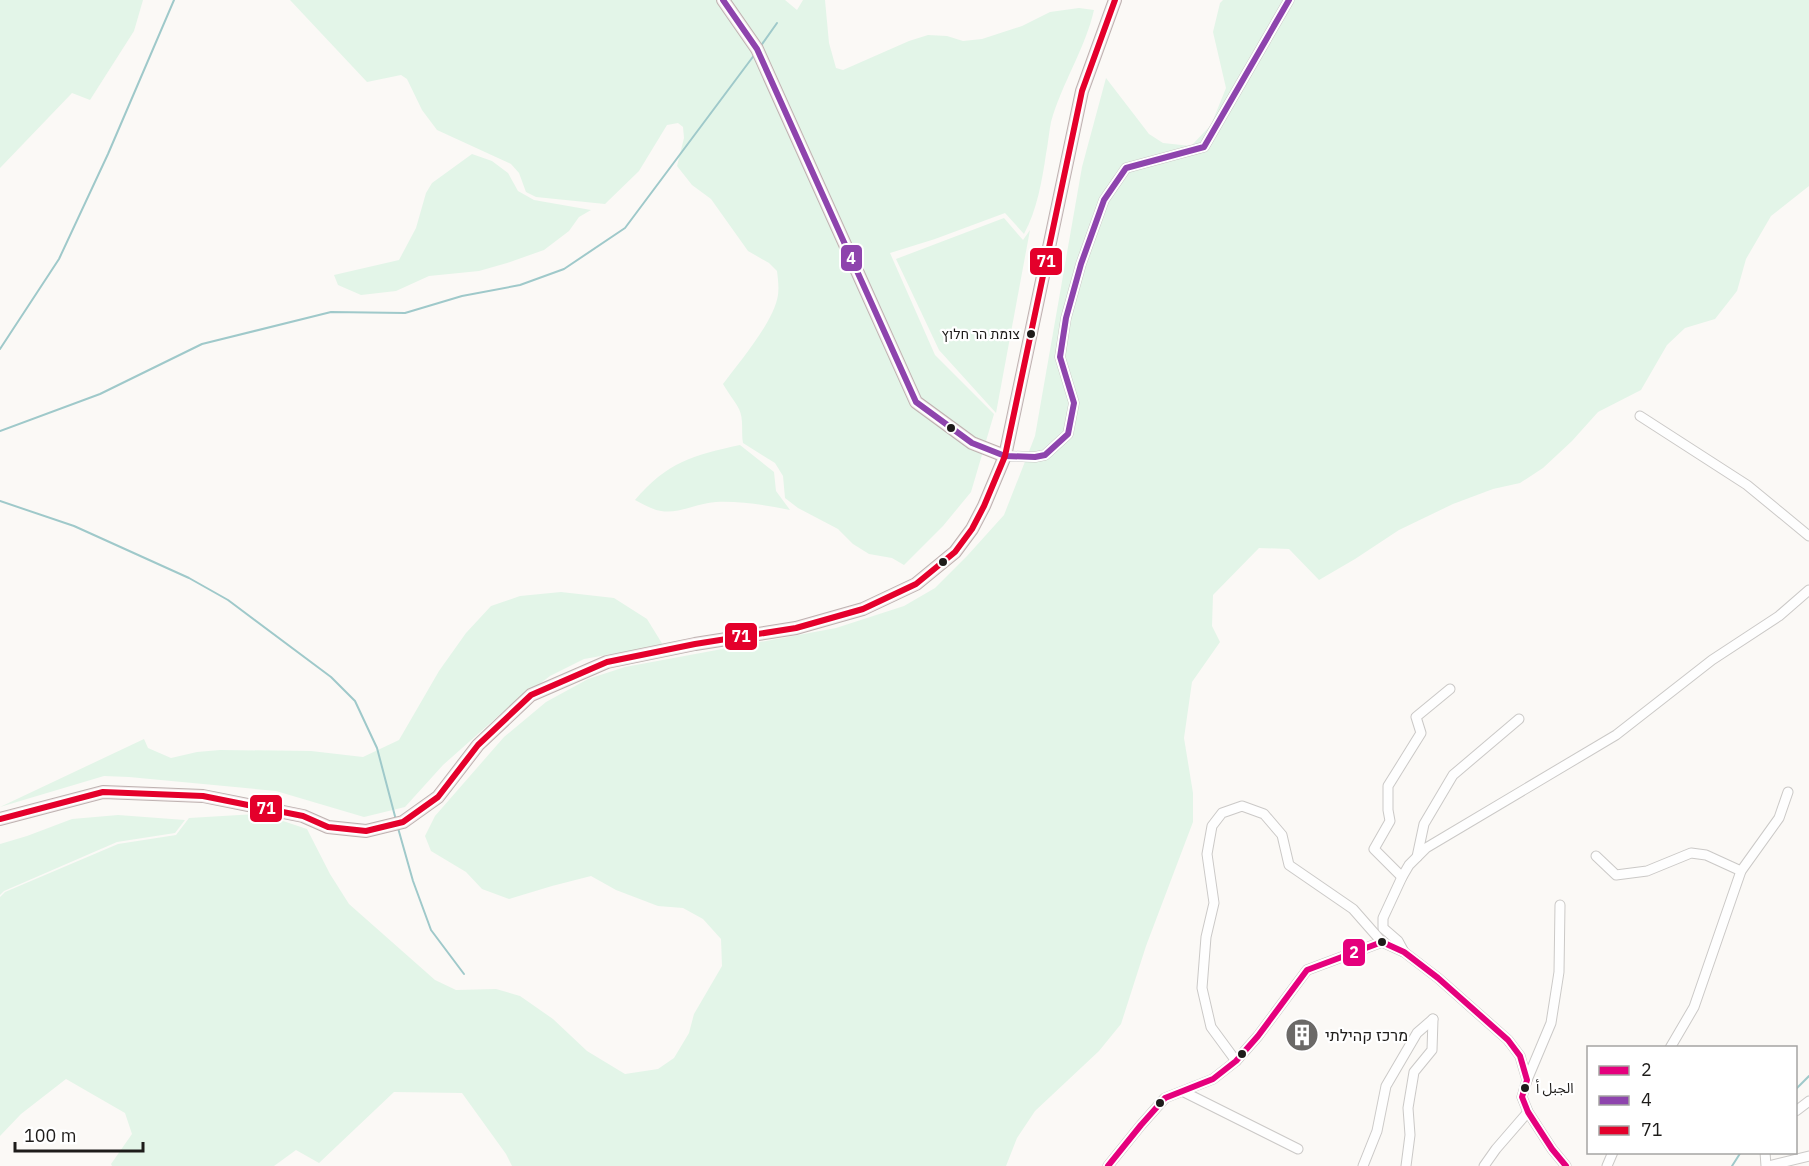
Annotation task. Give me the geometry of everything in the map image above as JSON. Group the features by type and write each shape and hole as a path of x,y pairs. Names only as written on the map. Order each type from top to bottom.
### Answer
{"main road":[{"path":"723,0 757,49 916,402 972,443 1005,456"},
{"path":"0,819 103,792 203,796 303,816 328,827 366,831 404,822 438,797 478,745 531,694 606,662 695,644 796,628 863,609 916,584 955,552 972,529 1005,456 1082,91 1115,0"}],"street":[{"path":"1005,456 1035,458 1045,455 1068,434 1074,403 1060,357 1066,318 1081,264 1104,200 1126,168 1204,147 1288,0"},
{"path":"1640,416 1747,485 1809,536"},
{"path":"1404,952 1398,941 1383,928 1383,918 1409,865 1426,848 1616,735 1712,660 1806,596"},
{"path":"1402,877 1374,849 1390,821 1388,786 1420,733 1416,717 1450,689"},
{"path":"1417,856 1424,824 1453,775 1519,719"},
{"path":"1671,1046 1695,1007 1741,871 1779,818 1788,792"},
{"path":"1236,1060 1211,1027 1202,988 1206,937 1214,903 1207,854 1212,826 1222,813 1242,806 1264,814 1282,835 1288,865 1353,909 1382,942 1404,952 1438,978 1508,1040 1520,1056 1527,1080"},
{"path":"1596,856 1616,875 1647,871 1691,853 1706,855 1741,871"},
{"path":"1560,905 1559,972 1551,1023 1522,1097 1528,1112 1566,1166"},
{"path":"1108,1166 1165,1098 1213,1079 1236,1060 1258,1036 1307,970 1382,942"},
{"path":"1363,1166 1377,1131 1386,1086 1417,1033 1433,1019 1432,1050 1414,1072 1408,1108 1410,1135 1406,1166"},
{"path":"1184,1092 1298,1149"},
{"path":"1797,1110 1809,1101"},
{"path":"1485,1166 1496,1149 1528,1112"},
{"path":"1767,1166 1809,1156"}],"green space":[{"path":"0,0 143,0 134,31 90,100 72,93 0,168"},
{"path":"290,0 785,0 797,10 803,0 825,0 829,43 836,68 843,70 928,35 947,36 963,41 982,39 1022,26 1050,12 1079,8 1094,10 1051,122 1043,175 1024,234 1005,213 890,253 935,355 994,414 971,492 943,526 904,565 892,558 869,554 853,544 838,529 798,508 785,498 783,476 775,463 743,443 741,413 723,384 770,317 778,295 777,271 769,263 748,251 711,199 692,185 677,166 684,138 683,127 678,123 667,125 639,171 605,204 536,197 526,192 519,173 511,164 437,130 422,110 407,79 401,75 367,82"},
{"path":"1223,0 1809,0 1809,186 1771,216 1746,259 1737,291 1715,319 1685,328 1667,345 1641,390 1598,412 1543,468 1520,483 1493,489 1453,504 1399,530 1319,580 1289,549 1259,548 1213,595 1212,626 1220,642 1192,682 1184,738 1193,793 1193,822 1146,946 1121,1024 1099,1051 1035,1111 1017,1138 1006,1166 512,1166 506,1154 462,1093 394,1092 319,1163 296,1150 274,1166 112,1166 111,1164 132,1134 125,1113 66,1079 21,1114 0,1136 0,897 5,892 118,844 176,835 189,818 256,814 307,829 330,874 349,904 435,980 456,990 496,989 520,996 553,1019 587,1051 625,1074 658,1069 674,1058 689,1033 694,1014 722,966 721,939 703,919 683,908 658,906 616,890 591,876 509,899 482,889 466,872 431,851 425,836 435,816 504,737 546,702 588,679 625,667 836,628 904,606 935,588 967,556 1004,515 1035,436 1082,167 1106,78 1149,134 1163,143 1191,146 1211,125 1226,88 1213,32 1220,3"},
{"path":"472,154 492,161 508,173 518,191 534,200 591,210 579,217 569,231 544,250 507,263 479,271 429,276 396,291 361,295 338,285 334,275 399,260 416,228 426,193 432,183"},
{"path":"1004,218 1023,240 1030,230 996,413 939,350 896,259"},
{"path":"740,445 774,472 776,491 790,510 725,502 668,512 635,500 658,477 682,462 709,452"},
{"path":"561,592 614,598 647,619 663,645 584,659 550,676 505,710 443,765 405,807 364,817 276,791 104,776 0,807 144,739 148,748 171,758 220,750 311,751 363,757 399,740 439,671 466,633 491,606 520,596"},
{"path":"118,815 185,820 175,833 117,842 4,891 0,895 0,844 72,819"}],"waterway":[{"path":"0,349 59,259 108,154 174,0"},
{"path":"760,47 777,23"},
{"path":"0,431 100,394 202,344 331,312 405,313 462,296 520,285 564,269 625,228 755,54"},
{"path":"0,501 74,526 189,578 228,600 331,677 355,701 377,748 396,820"},
{"path":"398,828 413,881 431,930 464,974"},
{"path":"1797,1088 1809,1076"},
{"path":"1732,1166 1740,1154"}],"transit line":[{"name":"4","path":"723,0 757,49 916,402 972,443 1005,456 1035,457 1045,455 1068,434 1074,403 1060,357 1066,318 1081,264 1104,200 1126,168 1204,147 1289,0"},
{"name":"71","path":"0,819 103,792 203,796 303,816 328,827 366,831 403,822 438,797 478,745 531,695 607,662 695,644 796,628 863,609 916,584 955,552 972,529 1005,456 1082,91 1115,0"},
{"name":"2","path":"1108,1166 1165,1098 1213,1079 1236,1061 1258,1036 1307,970 1382,942 1404,952 1438,978 1508,1040 1520,1056 1527,1080 1522,1097 1528,1112 1566,1166"}],"place":[{"name":"צומת הר חלוץ","path":"1031,334"},
{"name":"מרכז קהילתי","path":"1302,1035"},
{"name":"الجبل أ","path":"1525,1088"}]}
